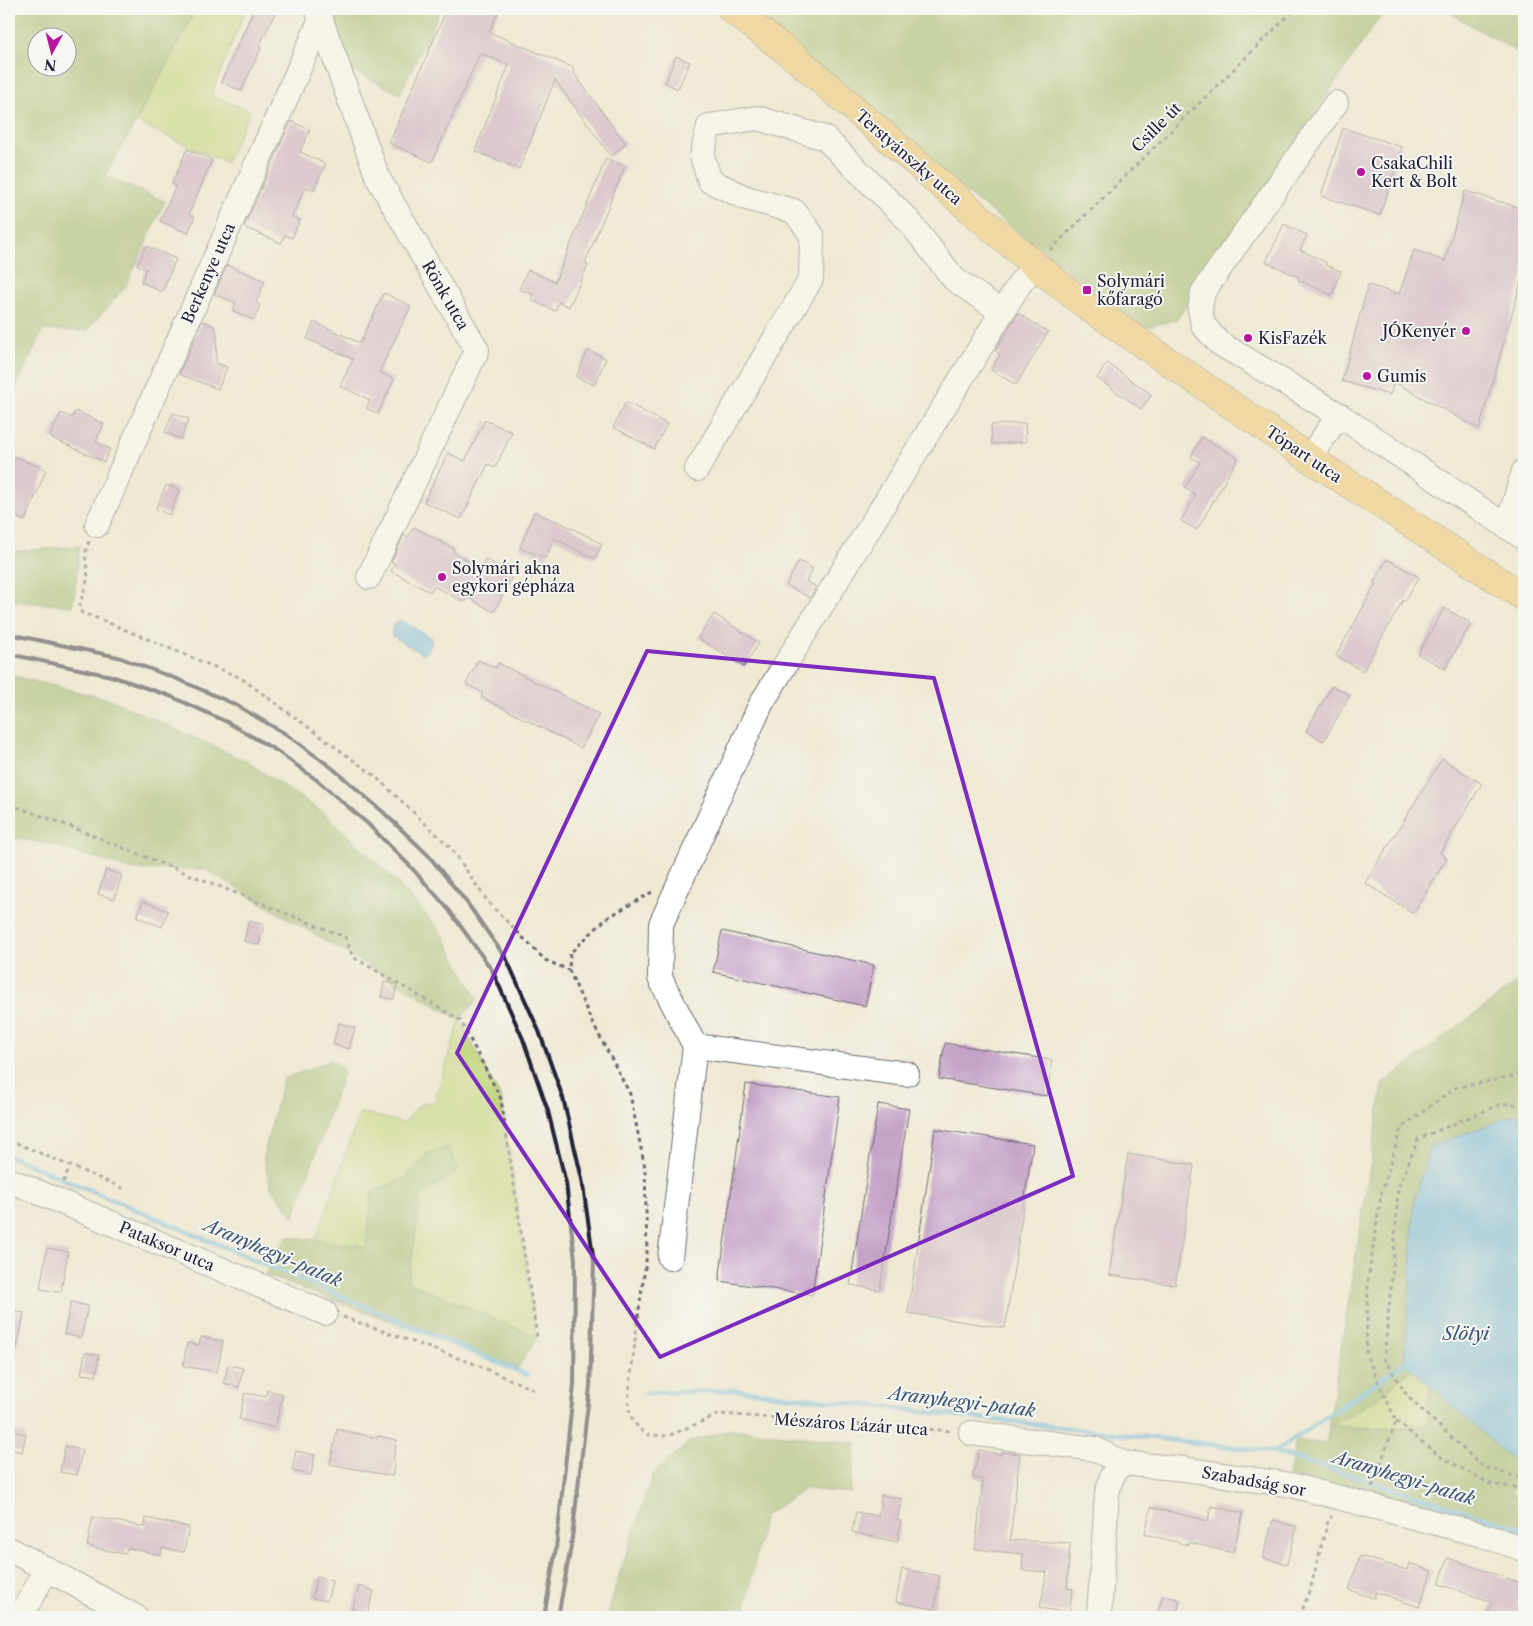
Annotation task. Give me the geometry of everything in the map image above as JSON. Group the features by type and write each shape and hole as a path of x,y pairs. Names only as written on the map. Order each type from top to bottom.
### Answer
{"main road":[{"name":"Terstyánszky utca","path":"731,9 798,60 1035,265 1087,306"},
{"name":"Tópart utca","path":"1087,306 1309,458 1524,597"}],"street":[{"name":"Berkenye utca","path":"97,525 318,15"},
{"name":"Rönk utca","path":"318,15 378,178 478,350 369,577"},
{"path":"1336,103 1204,292 1200,309 1204,325 1219,343 1339,415 1516,532 1524,471"},
{"path":"697,469 812,279 812,234 794,211 746,198 710,181 702,156 710,126 757,118 824,138 908,220 954,280 1002,312"},
{"path":"670,1258 695,1046 660,978 660,924 762,704 1002,312 1035,265"},
{"path":"1309,458 1339,415"},
{"path":"695,1046 907,1074"},
{"name":"Pataksor utca","path":"9,1180 325,1313"},
{"name":"Szabadság sor","path":"976,1433 1095,1449 1122,1463 1184,1469 1291,1485 1482,1535 1524,1549"},
{"path":"1099,1617 1107,1493 1112,1476 1122,1463"},
{"path":"9,1549 136,1617"},
{"path":"20,1617 46,1569"}],"path":[{"name":"Csille út","path":"1035,265 1295,9"},
{"path":"86,554 88,577 79,608 82,613 241,678 375,776 451,848 488,902 545,960 569,970 570,953 606,918 683,874"},
{"path":"9,806 59,822 345,936 352,957 460,1020 501,1099 537,1337"},
{"name":"Mészáros Lázár utca","path":"569,970 590,1018 630,1094 645,1168 647,1254 628,1401 630,1415 639,1429 649,1435 668,1436 720,1414 976,1433"},
{"path":"1524,1074 1455,1088 1401,1128 1381,1195 1368,1281 1366,1354 1396,1421 1438,1456 1490,1484 1524,1489"},
{"path":"1524,1105 1501,1104 1418,1139 1398,1189 1394,1266 1384,1359 1408,1397 1482,1466 1524,1479"},
{"path":"9,1140 125,1189"},
{"path":"325,1313 351,1319 472,1363 537,1390"},
{"path":"1369,1494 1396,1421"},
{"path":"1300,1617 1328,1522 1344,1499"}],"highlighted area":[{"path":"647,651 934,678 1073,1176 660,1357 457,1053"}],"green space":[{"path":"9,9 196,9 105,176 165,201 126,286 87,331 43,330 9,403"},
{"path":"196,9 246,9 211,95 250,111 226,163 136,122"},
{"path":"331,9 441,9 400,94 350,69"},
{"path":"725,9 1385,9 1177,319 1144,328"},
{"path":"1443,9 1524,9 1524,56"},
{"path":"80,546 73,606 9,601 9,552"},
{"path":"9,675 109,699 246,761 325,814 401,886 442,933 477,999 460,1020 204,869 133,870 50,844 9,837"},
{"path":"1524,977 1524,1115 1514,1115 1429,1147 1414,1204 1404,1363 1411,1369 1375,1400 1330,1426 1369,1428 1427,1426 1430,1386 1515,1462 1511,1494 1524,1500 1524,1538 1289,1476 1296,1440 1326,1444 1383,1083"},
{"path":"460,1020 501,1099 537,1337 408,1282 421,1195 459,1170 428,1153 407,1177 372,1192 367,1248 316,1240 360,1112 404,1123 420,1104 434,1102"},
{"path":"332,1060 344,1071 294,1217 271,1188 263,1157 283,1079"},
{"path":"448,1147 459,1170 421,1195 408,1282 537,1337 518,1368 265,1275 287,1236 366,1247 372,1192 407,1177 428,1153"},
{"path":"1411,1369 1430,1386 1428,1426 1369,1428 1329,1426 1375,1400"},
{"path":"732,1429 856,1443 850,1493 805,1489 764,1516 744,1617 607,1617 653,1474 689,1442"},
{"path":"1515,1462 1524,1463 1524,1500 1511,1494"}],"water":[{"path":"397,621 402,621 430,637 432,643 426,652 422,654 392,636 391,631"},
{"name":"Slötyi","path":"1514,1115 1524,1115 1524,1463 1515,1462 1404,1363 1414,1204 1429,1147"}],"building":[{"path":"254,9 277,9 241,91 221,82"},
{"path":"447,9 500,9 489,32 574,68 573,72 626,144 611,156 555,80 519,169 475,151 509,65 480,53 432,162 389,143"},
{"path":"676,56 690,62 678,89 665,83"},
{"path":"291,121 310,130 300,152 326,164 313,191 305,187 292,216 300,220 292,238 285,235 281,243 244,227"},
{"name":"CsakaChili Kert & Bolt","path":"1343,128 1402,147 1380,215 1321,196"},
{"path":"187,149 212,160 189,214 195,217 188,233 160,221 176,186 172,184"},
{"path":"606,159 625,166 585,263 588,265 569,307 559,302 555,311 531,300 533,295 519,289 528,270 555,282"},
{"name":"JÓKenyér","path":"1465,191 1524,209 1524,272 1479,429 1394,382 1390,395 1342,381 1368,285 1399,294 1414,250 1445,261"},
{"path":"1284,224 1307,235 1300,250 1326,262 1325,265 1341,271 1332,295 1298,280 1299,277 1266,262"},
{"path":"146,246 176,259 162,292 141,282 146,269 137,265"},
{"path":"227,265 265,281 256,303 260,305 254,320 233,311 236,303 214,294"},
{"path":"384,293 411,306 379,372 394,379 378,414 366,408 370,400 340,386 353,359 307,339 314,322 360,343"},
{"path":"1018,313 1048,332 1016,385 991,370 1000,354 995,351"},
{"path":"202,321 214,326 217,334 216,363 227,367 218,389 179,374"},
{"path":"588,350 606,359 594,385 576,377"},
{"path":"1107,363 1152,395 1141,409 1097,378"},
{"path":"626,402 667,424 654,449 613,427"},
{"path":"76,411 104,424 96,442 110,449 104,462 50,437 61,413 72,418"},
{"path":"173,413 189,419 181,439 165,432"},
{"path":"485,420 512,432 495,468 488,464 461,519 424,502 448,453 465,461"},
{"path":"1025,423 1026,442 992,444 991,425"},
{"path":"1202,437 1238,458 1197,530 1181,521 1196,495 1185,488 1200,462 1191,457"},
{"path":"16,457 46,470 25,521 9,514 9,474"},
{"path":"166,485 179,490 170,515 156,509"},
{"path":"534,512 568,526 602,544 595,559 554,538 546,558 520,548"},
{"path":"414,527 454,549 453,552 481,568 485,559 513,575 494,612 467,597 464,602 434,586 430,592 391,571 395,564 391,562 404,535 408,537"},
{"path":"1387,559 1419,577 1405,601 1403,600 1363,671 1336,656 1376,584 1374,583"},
{"path":"799,561 813,569 806,581 816,587 810,598 786,585"},
{"path":"1444,608 1471,623 1445,669 1418,654"},
{"path":"714,614 759,643 744,667 698,638"},
{"path":"478,660 496,668 498,663 599,714 581,748 481,697 483,693 466,684"},
{"path":"1332,686 1350,695 1324,741 1306,731"},
{"path":"1442,759 1482,784 1440,853 1447,858 1413,913 1365,883"},
{"path":"106,870 122,875 114,899 98,894"},
{"path":"143,901 168,911 162,927 137,917"},
{"path":"249,921 264,925 259,945 244,941"},
{"path":"722,931 874,965 865,1006 713,972"},
{"path":"384,982 397,984 394,999 381,997"},
{"path":"339,1023 355,1028 349,1049 333,1044"},
{"path":"945,1043 1052,1060 1047,1096 939,1079"},
{"path":"746,1084 840,1097 812,1295 719,1281"},
{"path":"878,1104 909,1109 880,1290 850,1285"},
{"path":"935,1129 1033,1144 1005,1328 908,1313"},
{"path":"1128,1154 1194,1165 1175,1285 1109,1275"},
{"path":"47,1248 68,1252 61,1292 40,1289"},
{"path":"71,1302 88,1306 81,1338 64,1334"},
{"path":"9,1310 24,1313 15,1356 9,1355"},
{"path":"201,1337 223,1341 217,1372 183,1366 187,1343 199,1345"},
{"path":"85,1353 99,1355 96,1376 81,1374"},
{"path":"228,1365 243,1368 239,1387 224,1383"},
{"path":"267,1390 283,1394 275,1428 239,1419 245,1393 266,1397"},
{"path":"337,1429 377,1438 378,1436 397,1440 392,1476 330,1464"},
{"path":"11,1431 26,1434 22,1452 9,1449"},
{"path":"65,1446 82,1450 77,1475 60,1472"},
{"path":"979,1450 1001,1455 1001,1452 1020,1454 1010,1540 1070,1543 1067,1588 1073,1589 1069,1613 1040,1608 1047,1572 1022,1570 1023,1554 975,1549 983,1480 973,1477"},
{"path":"296,1451 315,1455 311,1475 292,1471"},
{"path":"882,1495 902,1499 897,1520 901,1521 897,1542 852,1532 856,1512 878,1516"},
{"path":"1211,1506 1243,1513 1233,1553 1189,1542 1188,1545 1145,1534 1151,1507 1208,1521"},
{"path":"93,1517 145,1527 146,1518 189,1527 184,1552 162,1548 161,1555 127,1548 125,1554 87,1546"},
{"path":"1273,1520 1297,1527 1287,1564 1263,1558"},
{"path":"1360,1556 1407,1570 1409,1563 1432,1571 1419,1607 1376,1592 1374,1598 1349,1590"},
{"path":"1448,1558 1524,1584 1514,1617 1487,1615 1492,1602 1439,1584"},
{"path":"902,1569 940,1576 934,1609 896,1602"},
{"path":"317,1577 332,1581 327,1601 312,1598"},
{"path":"359,1586 374,1591 366,1617 350,1617"},
{"path":"1163,1595 1180,1600 1176,1617 1156,1617"}],"waterway":[{"name":"Aranyhegyi-patak","path":"9,1156 527,1375"},
{"name":"Aranyhegyi-patak","path":"1275,1452 1404,1363"},
{"name":"Aranyhegyi-patak","path":"646,1393 736,1390 1275,1452 1524,1530"}],"railway":[{"path":"9,634 118,657 177,679 234,704 284,733 331,767 382,811 428,855 468,904 507,960 539,1031 563,1098 582,1179 594,1262 590,1387 571,1546 558,1617"},
{"path":"9,654 111,676 170,696 227,722 277,751 318,781 368,824 410,866 449,910 492,970 523,1039 548,1111 566,1183 575,1260 574,1385 556,1548 544,1617"}],"place":[{"name":"CsakaChili Kert & Bolt","path":"1361,172"},
{"name":"Solymári kőfaragó","path":"1087,290"},
{"name":"JÓKenyér","path":"1466,331"},
{"name":"KisFazék","path":"1248,338"},
{"name":"Gumis","path":"1367,376"},
{"name":"Solymári akna egykori gépháza","path":"442,577"}]}
